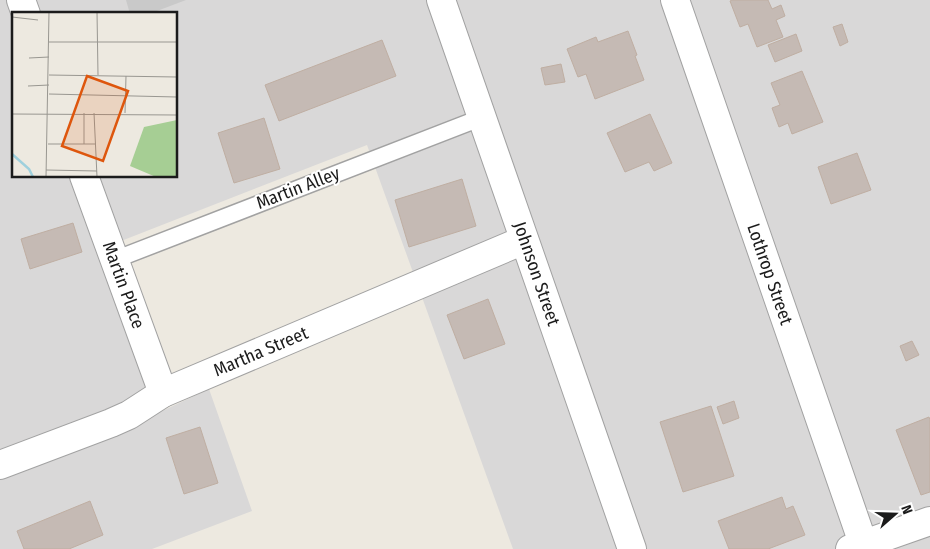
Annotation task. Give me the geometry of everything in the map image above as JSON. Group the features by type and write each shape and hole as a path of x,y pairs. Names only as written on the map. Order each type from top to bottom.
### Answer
{"street":[{"path":"21,0 25,12"},
{"name":"Johnson Street","path":"441,0 632,549"},
{"name":"Lothrop Street","path":"675,0 860,548"},
{"name":"Martin Place","path":"85,178 163,393"},
{"name":"Martha Street","path":"0,465 111,423 129,415 163,393 524,240"},
{"path":"860,548 930,521"}],"lane":[{"name":"Martin Alley","path":"114,260 483,117"}],"shaded area":[{"path":"0,0 930,0 930,549 513,549 367,145 98,250 156,414 209,389 252,511 152,549 0,549"},
{"path":"126,0 186,0 154,12 129,12"}],"building":[{"path":"768,0 772,9 781,5 785,16 776,20 783,37 757,47 748,24 740,27 730,1"},
{"path":"842,24 848,42 840,46 833,27"},
{"path":"628,31 644,80 595,99 586,74 578,77 567,49 596,37 598,42"},
{"path":"796,34 802,51 775,62 768,45"},
{"path":"382,40 396,76 279,121 265,85"},
{"path":"561,64 565,82 545,85 541,68"},
{"path":"802,71 823,122 792,134 788,123 779,127 772,108 780,105 771,83"},
{"path":"650,114 672,163 654,171 649,162 625,172 607,133"},
{"path":"264,118 280,169 234,183 218,133"},
{"path":"857,153 871,190 831,204 818,167"},
{"path":"462,179 476,226 409,247 395,200"},
{"path":"73,223 82,252 30,269 21,239"},
{"path":"488,299 505,344 464,359 447,315"},
{"path":"912,341 919,355 906,361 900,346"},
{"path":"734,401 739,418 723,424 717,407"},
{"path":"711,406 734,476 683,492 660,422"},
{"path":"929,417 930,492 921,495 896,430"},
{"path":"200,427 218,483 184,494 166,438"},
{"path":"782,497 786,509 793,506 805,535 768,549 729,549 718,521"},
{"path":"90,501 103,535 69,549 24,549 17,531"}]}
